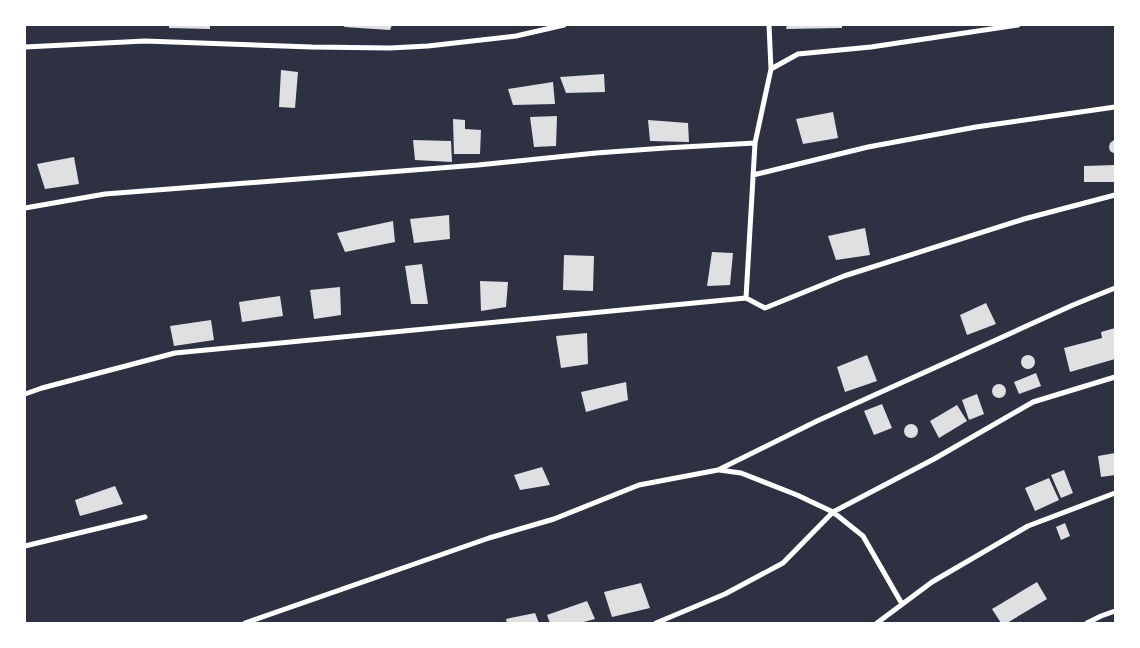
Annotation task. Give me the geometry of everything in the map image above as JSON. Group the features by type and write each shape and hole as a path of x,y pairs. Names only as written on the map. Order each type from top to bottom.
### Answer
{"street":[{"path":"25,47 145,41 312,47 409,47 516,36 564,25"},
{"path":"746,298 755,143 771,69 769,25"},
{"path":"771,69 798,54 871,47 1018,25"},
{"path":"753,175 868,147 976,127 1115,107"},
{"path":"25,208 105,194 478,165 665,148 755,143"},
{"path":"25,394 175,353 746,298 765,308 844,276 1024,220 1115,195"},
{"path":"245,623 489,538 554,519 639,485 718,470 817,421 1073,305 1115,288"},
{"path":"656,623 725,594 783,563 833,512 934,459 1033,402 1115,377"},
{"path":"718,470 741,473 797,494 833,512 863,536 902,604"},
{"path":"878,623 932,582 1028,526 1115,492"},
{"path":"25,546 145,518"},
{"path":"1087,623 1115,611"}],"building":[{"path":"169,25 210,25 210,29 169,28"},
{"path":"345,25 392,25 390,30 344,27"},
{"path":"787,25 842,25 842,28 786,29"},
{"path":"281,70 298,72 295,108 279,107"},
{"path":"604,74 605,92 566,93 560,77"},
{"path":"553,82 555,104 513,105 508,89"},
{"path":"833,112 838,138 803,144 796,119"},
{"path":"557,116 556,146 534,147 530,117"},
{"path":"453,119 465,120 465,129 481,130 480,154 454,154"},
{"path":"648,120 688,123 689,142 650,141"},
{"path":"413,140 451,141 452,162 415,160"},
{"path":"1114,140 1115,154 1110,151 1109,147 1110,143"},
{"path":"74,157 79,184 45,189 37,164"},
{"path":"1115,165 1115,182 1084,182 1084,166"},
{"path":"449,215 450,239 414,243 410,219"},
{"path":"393,221 395,242 345,252 337,233"},
{"path":"865,228 870,255 836,260 828,236"},
{"path":"712,252 733,253 730,285 707,286"},
{"path":"564,255 594,256 593,291 563,290"},
{"path":"422,264 428,304 411,304 405,266"},
{"path":"480,281 508,282 506,307 481,311"},
{"path":"340,287 341,315 314,319 310,290"},
{"path":"280,296 283,316 242,322 239,302"},
{"path":"986,303 996,324 967,335 960,315"},
{"path":"211,320 214,340 174,346 170,326"},
{"path":"1115,328 1115,359 1070,372 1064,348 1102,338 1101,332"},
{"path":"587,333 588,364 561,368 556,336"},
{"path":"867,355 877,381 845,392 837,367"},
{"path":"1028,355 1033,357 1035,362 1033,367 1028,369 1023,367 1021,362 1023,357"},
{"path":"1036,373 1041,386 1019,394 1014,382"},
{"path":"626,382 628,400 586,412 581,392"},
{"path":"996,384 1002,384 1006,391 1002,398 996,398 992,394 992,388"},
{"path":"977,394 984,414 969,420 962,400"},
{"path":"882,404 892,428 874,435 864,411"},
{"path":"957,405 967,421 939,438 930,421"},
{"path":"911,424 916,426 918,431 916,436 911,438 906,436 904,431 906,426"},
{"path":"1115,453 1115,475 1101,477 1098,456"},
{"path":"542,467 550,485 520,490 514,475"},
{"path":"1064,470 1073,493 1061,498 1051,475"},
{"path":"1049,478 1059,500 1035,511 1025,488"},
{"path":"115,486 123,504 80,516 75,500"},
{"path":"1065,523 1070,536 1061,540 1056,527"},
{"path":"1037,582 1047,599 1007,623 1001,623 992,609"},
{"path":"641,583 650,608 612,617 604,592"},
{"path":"587,601 595,619 580,623 550,623 547,615"},
{"path":"535,613 539,623 507,623 506,619"}]}
